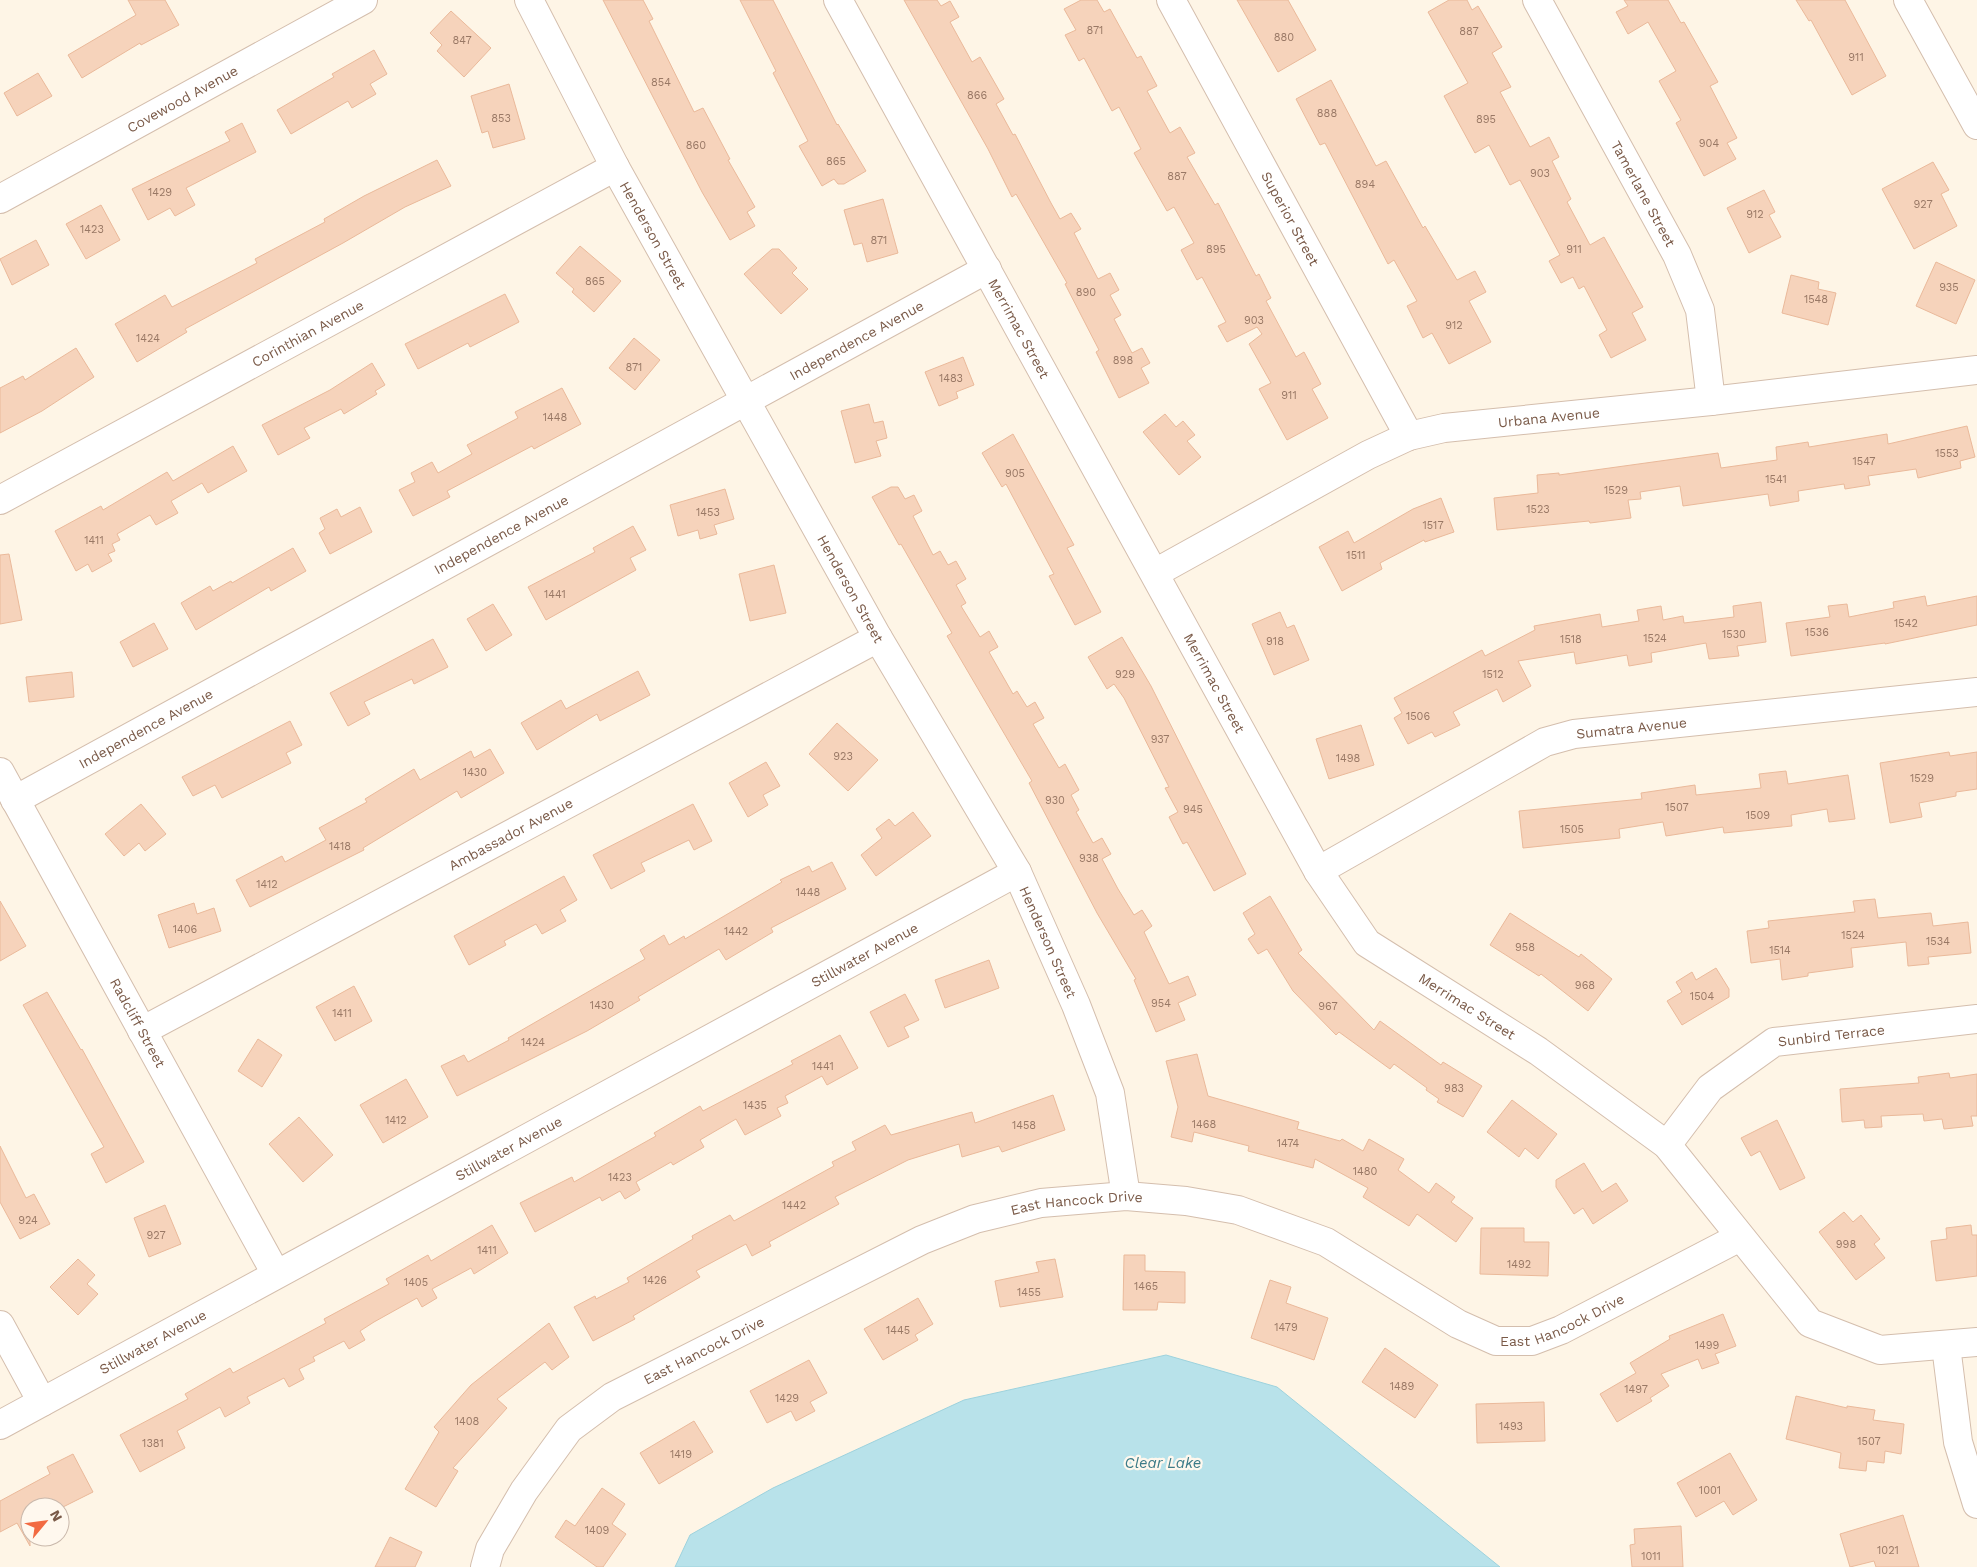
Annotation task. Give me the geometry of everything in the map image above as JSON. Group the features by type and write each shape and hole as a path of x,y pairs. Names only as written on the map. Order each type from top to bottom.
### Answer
{"street":[{"name":"Covewood Avenue","path":"0,199 363,0"},
{"name":"Henderson Street","path":"529,0 616,168 878,638 1017,872 1076,1005 1110,1093 1126,1196"},
{"name":"Merrimac Street","path":"838,0 1318,871 1367,943 1538,1051 1667,1145 1810,1323 1880,1350 1977,1342"},
{"name":"Superior Street","path":"1171,0 1409,436"},
{"name":"Tamerlane Street","path":"1537,0 1677,255 1700,310 1711,401"},
{"path":"1908,0 1977,124"},
{"name":"Corinthian Avenue","path":"0,500 616,168"},
{"name":"Independence Avenue","path":"15,800 987,268"},
{"name":"Urbana Avenue","path":"1155,573 1368,455 1409,436 1444,428 1711,401 1977,370"},
{"name":"Ambassador Avenue","path":"142,1031 878,638"},
{"name":"Sumatra Avenue","path":"1318,871 1545,742 1574,734 1977,692"},
{"name":"Radcliff Street","path":"0,772 276,1274"},
{"name":"Stillwater Avenue","path":"0,1424 1017,872"},
{"name":"Sunbird Terrace","path":"1667,1145 1710,1088 1774,1042 1977,1019"},
{"name":"East Hancock Drive","path":"485,1567 490,1549 524,1491 569,1429 612,1397 922,1240 975,1219 1041,1203 1126,1196 1186,1201 1238,1210 1326,1242 1458,1324 1496,1341 1532,1341 1561,1330 1740,1236"},
{"path":"0,1325 42,1402"},
{"path":"1946,1346 1958,1442 1977,1504"}],"water":[{"name":"Clear Lake","path":"1166,1355 1277,1387 1500,1567 675,1567 690,1535 773,1488 964,1400"}],"building":[{"path":"128,0 165,0 179,25 141,45 140,43 82,78 68,55 136,15"},
{"path":"603,0 643,0 653,19 649,21 694,112 703,108 730,159 728,160 755,207 747,212 755,226 730,240 702,192"},
{"path":"740,0 773,0 837,125 866,171 844,184 838,184 834,179 822,186 799,146 808,141 773,73 776,71"},
{"path":"904,0 937,0 941,6 950,1 959,17 950,22 972,62 980,57 1004,99 996,104 1013,135 1015,134 1060,219 1071,213 1081,229 1074,233 1098,279 1110,273 1119,290 1110,295 1121,315 1114,319 1132,353 1142,348 1150,363 1141,368 1149,383 1119,398 1096,352 1099,350 1065,284 1067,283 1016,194 1012,197 988,149"},
{"path":"1081,0 1097,0 1104,12 1110,9 1137,58 1141,56 1157,86 1147,91 1170,133 1180,127 1195,153 1187,157 1215,205 1218,203 1256,276 1259,274 1271,298 1266,301 1296,357 1304,352 1321,384 1312,389 1328,418 1287,440 1259,389 1271,383 1249,344 1262,334 1257,327 1227,342 1218,326 1226,322 1202,277 1197,280 1181,250 1194,243 1174,207 1167,211 1134,153 1141,149 1119,107 1112,111 1084,58 1079,61 1065,35 1076,30 1064,9"},
{"path":"1237,0 1288,0 1316,50 1278,72"},
{"path":"1449,0 1467,0 1472,10 1478,6 1502,47 1492,53 1511,87 1500,92 1530,147 1549,137 1559,157 1552,161 1571,199 1567,202 1590,245 1604,237 1643,307 1632,313 1646,340 1611,358 1599,335 1607,330 1584,286 1579,289 1573,277 1561,283 1549,261 1560,255 1520,180 1510,185 1489,145 1475,153 1444,96 1468,83 1428,12"},
{"path":"1624,0 1668,0 1681,23 1684,22 1718,82 1710,86 1737,138 1727,143 1736,159 1704,176 1676,123 1681,120 1659,81 1676,71 1648,22 1628,34 1616,12 1628,6"},
{"path":"1796,0 1845,0 1886,76 1852,95 1811,20 1809,21"},
{"path":"451,11 491,48 464,77 437,51 442,45 430,33"},
{"path":"374,50 387,74 370,84 376,94 352,108 348,101 291,134 277,110 334,77 332,74"},
{"path":"38,73 52,96 17,116 4,93"},
{"path":"1331,80 1376,166 1386,161 1423,228 1425,226 1457,280 1475,271 1486,292 1469,301 1491,342 1449,364 1432,333 1423,338 1407,306 1417,301 1394,260 1388,264 1325,143 1320,145 1296,99"},
{"path":"509,84 525,139 493,148 488,131 482,133 471,96"},
{"path":"242,123 256,152 186,188 195,205 175,216 170,208 148,220 132,189 230,141 225,132"},
{"path":"437,160 451,186 405,207 185,329 187,332 137,362 115,324 165,295 172,307 257,263 255,259 325,222 324,219 364,196"},
{"path":"1933,162 1949,190 1941,194 1957,226 1914,249 1882,189"},
{"path":"1764,190 1775,212 1769,215 1781,237 1749,253 1727,208"},
{"path":"883,199 898,253 867,262 862,243 854,245 844,210"},
{"path":"101,205 120,240 86,259 66,224"},
{"path":"36,240 49,265 12,285 0,259"},
{"path":"580,246 621,281 594,312 572,292 574,289 556,273"},
{"path":"772,249 779,249 797,268 792,273 808,289 781,314 744,274"},
{"path":"1936,262 1975,280 1956,324 1916,306"},
{"path":"1791,275 1819,282 1818,289 1836,293 1828,325 1782,313"},
{"path":"505,294 519,322 470,347 468,343 418,369 405,344"},
{"path":"634,338 660,360 635,390 609,368"},
{"path":"76,348 94,377 42,411 0,433 0,388 23,376 25,380"},
{"path":"963,357 974,385 956,392 958,398 939,406 925,372"},
{"path":"372,363 385,385 375,391 377,394 344,414 341,409 304,428 310,438 278,455 262,425 330,390"},
{"path":"562,388 581,424 534,449 532,446 447,491 450,497 413,516 399,490 415,482 411,473 432,462 438,473 472,454 467,445 518,418 515,412"},
{"path":"869,404 874,423 883,421 887,438 876,441 881,456 855,463 841,411"},
{"path":"1165,414 1176,427 1183,421 1195,435 1187,441 1201,457 1179,475 1143,432"},
{"path":"1967,426 1975,457 1960,461 1961,468 1918,478 1916,469 1868,476 1870,485 1845,489 1844,484 1798,491 1799,501 1770,506 1768,494 1683,506 1680,486 1640,492 1641,499 1628,500 1631,518 1497,530 1494,498 1538,493 1537,475 1559,473 1559,475 1718,453 1721,468 1777,460 1776,447 1808,442 1809,447 1887,434 1888,444"},
{"path":"1013,434 1074,545 1067,548 1101,612 1075,625 1049,576 1054,574 1006,484 1002,487 982,453"},
{"path":"233,446 247,471 208,493 202,483 171,501 178,513 156,525 150,515 117,534 120,540 112,544 115,551 108,554 112,561 92,572 88,564 76,571 55,531 101,506 103,510 167,472 173,481"},
{"path":"891,487 898,487 905,499 914,495 922,511 913,516 933,555 940,551 948,565 956,561 966,579 956,585 966,603 961,606 980,637 989,631 998,647 989,652 1013,694 1017,691 1027,707 1035,702 1044,718 1033,724 1059,768 1065,764 1079,790 1071,795 1079,810 1076,812 1093,843 1102,838 1111,854 1102,859 1118,889 1134,915 1142,910 1152,926 1144,932 1169,984 1188,976 1196,995 1178,1003 1185,1020 1156,1032 1134,980 1136,979 1097,913 1029,783 1032,781 947,636 952,633 872,497"},
{"path":"725,489 734,519 714,525 717,534 700,539 698,530 678,536 670,505"},
{"path":"1441,498 1454,532 1425,542 1424,540 1380,563 1382,569 1342,591 1319,547 1348,531 1354,543 1413,509"},
{"path":"360,507 372,532 330,554 319,533 325,529 320,518 337,509 341,517"},
{"path":"633,526 646,550 630,558 636,570 546,620 528,587 595,552 593,548"},
{"path":"293,548 306,571 271,591 269,587 196,630 181,603 210,586 213,591 231,581 232,583"},
{"path":"9,554 22,620 0,624 0,555"},
{"path":"774,565 786,613 750,621 739,574"},
{"path":"1925,596 1927,606 1977,596 1977,625 1885,644 1791,656 1786,623 1830,617 1828,606 1847,604 1849,617 1894,608 1893,602"},
{"path":"1761,602 1766,642 1737,646 1739,656 1709,659 1706,643 1651,653 1652,662 1629,666 1627,655 1576,664 1574,652 1518,661 1531,686 1503,702 1497,689 1453,712 1460,725 1435,737 1432,732 1408,744 1394,718 1402,713 1394,698 1482,650 1485,656 1535,630 1534,626 1600,614 1602,627 1639,621 1637,610 1661,606 1663,620 1683,616 1684,623 1734,617 1733,606"},
{"path":"493,604 512,635 486,651 467,619"},
{"path":"1280,612 1287,628 1294,625 1309,660 1274,675 1252,624"},
{"path":"154,623 168,649 133,667 120,642"},
{"path":"1122,637 1151,686 1246,874 1214,891 1187,842 1183,844 1169,817 1178,812 1165,788 1169,787 1124,698 1114,684 1107,689 1088,657"},
{"path":"433,639 448,667 414,684 412,679 364,702 370,714 348,726 330,693"},
{"path":"638,671 650,695 600,721 597,714 537,750 521,723 561,700 566,709"},
{"path":"72,672 74,697 29,702 26,677"},
{"path":"290,721 302,745 286,753 291,763 222,798 215,785 193,796 182,777"},
{"path":"837,723 878,760 848,791 809,754"},
{"path":"1361,725 1374,765 1329,779 1316,739"},
{"path":"490,749 504,773 461,798 457,791 363,848 364,850 250,907 236,880 282,856 285,862 326,840 319,828 367,802 365,799 414,769 420,780 471,751 474,758"},
{"path":"1949,752 1950,756 1977,752 1977,789 1956,792 1956,796 1919,803 1922,817 1890,823 1880,763"},
{"path":"766,762 780,786 763,795 768,805 748,817 729,783"},
{"path":"1786,771 1788,784 1848,775 1855,819 1829,822 1827,809 1791,815 1792,826 1724,833 1723,827 1666,836 1663,822 1619,829 1620,838 1523,848 1519,811 1642,799 1641,793 1695,785 1696,795 1761,788 1759,774"},
{"path":"141,804 166,834 145,851 139,843 124,856 105,834"},
{"path":"693,804 712,841 694,850 689,840 641,863 645,871 611,889 593,855"},
{"path":"913,812 931,836 876,876 861,855 882,838 876,829 889,819 895,826"},
{"path":"832,862 846,889 771,928 773,932 726,960 719,949 638,997 640,1000 587,1031 457,1096 441,1066 464,1055 468,1062 509,1040 508,1038 645,959 640,950 664,935 669,945 684,936 685,939 782,882 780,880 809,866 812,872"},
{"path":"564,876 577,900 560,910 566,921 542,934 536,924 504,941 506,945 469,965 454,936"},
{"path":"1270,896 1302,950 1298,953 1374,1030 1380,1021 1441,1065 1443,1062 1482,1086 1463,1117 1437,1102 1439,1099 1426,1090 1427,1088 1394,1064 1390,1069 1339,1032 1336,1035 1293,991 1267,949 1258,954 1248,939 1255,934 1243,913"},
{"path":"1875,899 1878,918 1931,913 1933,926 1968,922 1971,953 1928,957 1929,964 1908,966 1906,942 1851,948 1853,967 1808,973 1808,976 1782,980 1780,959 1751,963 1747,931 1769,928 1768,921 1855,912 1853,901"},
{"path":"0,901 26,946 0,961"},
{"path":"194,903 197,914 214,908 221,931 169,948 158,915"},
{"path":"1510,913 1579,957 1581,954 1612,979 1588,1011 1541,974 1539,976 1490,945"},
{"path":"989,960 999,988 945,1008 935,980"},
{"path":"1716,968 1729,989 1729,997 1682,1025 1667,1001 1682,992 1676,982 1692,972 1696,980"},
{"path":"354,986 372,1021 335,1041 316,1007"},
{"path":"47,992 82,1049 144,1162 106,1183 91,1154 104,1147 23,1005"},
{"path":"905,994 919,1020 904,1027 909,1037 888,1047 870,1012"},
{"path":"840,1035 858,1068 827,1085 822,1076 785,1096 788,1103 777,1108 781,1116 745,1135 736,1119 700,1140 704,1147 673,1165 671,1162 636,1182 640,1190 625,1199 620,1191 602,1201 600,1197 535,1232 520,1203 572,1177 574,1182 656,1136 654,1133 700,1106 703,1111 793,1064 791,1061"},
{"path":"258,1039 282,1055 262,1087 238,1071"},
{"path":"1197,1054 1208,1096 1299,1122 1297,1129 1340,1141 1342,1139 1363,1151 1369,1139 1404,1159 1398,1170 1429,1193 1436,1183 1455,1197 1451,1202 1473,1218 1456,1242 1417,1214 1409,1226 1363,1197 1368,1188 1315,1159 1313,1168 1248,1151 1249,1146 1194,1132 1192,1142 1171,1137 1178,1107 1166,1061"},
{"path":"1949,1073 1950,1078 1977,1074 1977,1116 1971,1116 1973,1126 1944,1129 1942,1119 1924,1121 1923,1114 1881,1116 1882,1127 1865,1128 1864,1120 1842,1122 1840,1089 1919,1083 1918,1077"},
{"path":"406,1079 428,1117 383,1143 360,1105"},
{"path":"1053,1095 1065,1130 1002,1152 999,1146 962,1157 959,1144 908,1160 835,1197 839,1204 769,1242 771,1246 752,1256 746,1244 696,1271 700,1277 633,1316 635,1319 593,1341 574,1307 595,1296 596,1299 629,1282 627,1278 693,1239 692,1236 730,1215 734,1221 834,1166 832,1162 856,1150 852,1142 885,1125 891,1135 972,1112 975,1123"},
{"path":"1512,1100 1557,1134 1538,1159 1525,1148 1519,1157 1487,1132"},
{"path":"299,1117 333,1155 303,1182 269,1144"},
{"path":"1777,1120 1805,1178 1780,1190 1760,1151 1751,1156 1741,1138"},
{"path":"0,1146 26,1198 34,1194 50,1224 20,1239 0,1202"},
{"path":"1584,1163 1602,1192 1616,1183 1628,1201 1593,1224 1583,1208 1574,1214 1556,1187 1556,1180"},
{"path":"165,1205 181,1244 149,1257 134,1218"},
{"path":"1844,1212 1853,1222 1861,1215 1880,1239 1874,1244 1885,1258 1856,1280 1819,1232"},
{"path":"492,1225 508,1253 474,1274 471,1268 432,1289 437,1298 422,1307 417,1298 374,1322 360,1331 365,1340 349,1349 344,1341 313,1357 315,1361 299,1369 304,1379 289,1387 284,1378 247,1397 250,1403 225,1417 220,1407 177,1431 185,1448 140,1472 120,1435 188,1399 185,1394 230,1368 233,1373 326,1323 324,1319 389,1284 386,1279 428,1255 431,1261"},
{"path":"1971,1225 1972,1235 1977,1235 1977,1276 1936,1281 1931,1241 1947,1239 1946,1228"},
{"path":"1481,1228 1524,1228 1524,1242 1549,1242 1548,1276 1480,1274"},
{"path":"1124,1255 1145,1255 1145,1271 1185,1272 1185,1303 1158,1302 1157,1310 1123,1310"},
{"path":"78,1259 95,1275 87,1284 98,1294 78,1315 50,1287"},
{"path":"1055,1259 1063,1297 1000,1307 995,1281 1039,1272 1036,1262"},
{"path":"1270,1280 1291,1287 1286,1303 1328,1318 1314,1360 1251,1338"},
{"path":"918,1298 933,1324 915,1335 918,1340 883,1360 864,1329"},
{"path":"1723,1314 1736,1346 1715,1354 1719,1363 1702,1369 1698,1359 1661,1374 1669,1386 1650,1398 1652,1401 1617,1422 1600,1394 1636,1373 1630,1363 1670,1339 1669,1336"},
{"path":"549,1323 569,1357 552,1370 545,1362 497,1399 507,1408 453,1468 458,1471 436,1507 405,1489 439,1432 434,1427 471,1385"},
{"path":"1385,1348 1438,1385 1415,1418 1362,1382"},
{"path":"809,1360 827,1393 810,1402 815,1411 796,1421 791,1411 767,1423 750,1391"},
{"path":"1796,1396 1847,1408 1847,1406 1875,1410 1873,1420 1904,1424 1901,1454 1885,1451 1884,1463 1867,1461 1866,1471 1839,1468 1841,1453 1786,1439"},
{"path":"1544,1402 1545,1441 1477,1443 1476,1404"},
{"path":"694,1421 713,1452 659,1484 640,1453"},
{"path":"1730,1453 1757,1500 1733,1515 1724,1501 1696,1517 1677,1483"},
{"path":"73,1454 93,1492 70,1504 70,1497 20,1497 20,1528 17,1523 0,1532 0,1501 50,1474 47,1467"},
{"path":"602,1488 625,1504 612,1524 626,1534 603,1567 597,1567 555,1537 566,1520 575,1526"},
{"path":"1903,1515 1919,1567 1876,1567 1874,1561 1850,1567 1840,1534"},
{"path":"1681,1526 1683,1567 1632,1567 1630,1545 1635,1544 1634,1529"},
{"path":"390,1537 422,1552 415,1567 375,1567"}]}
